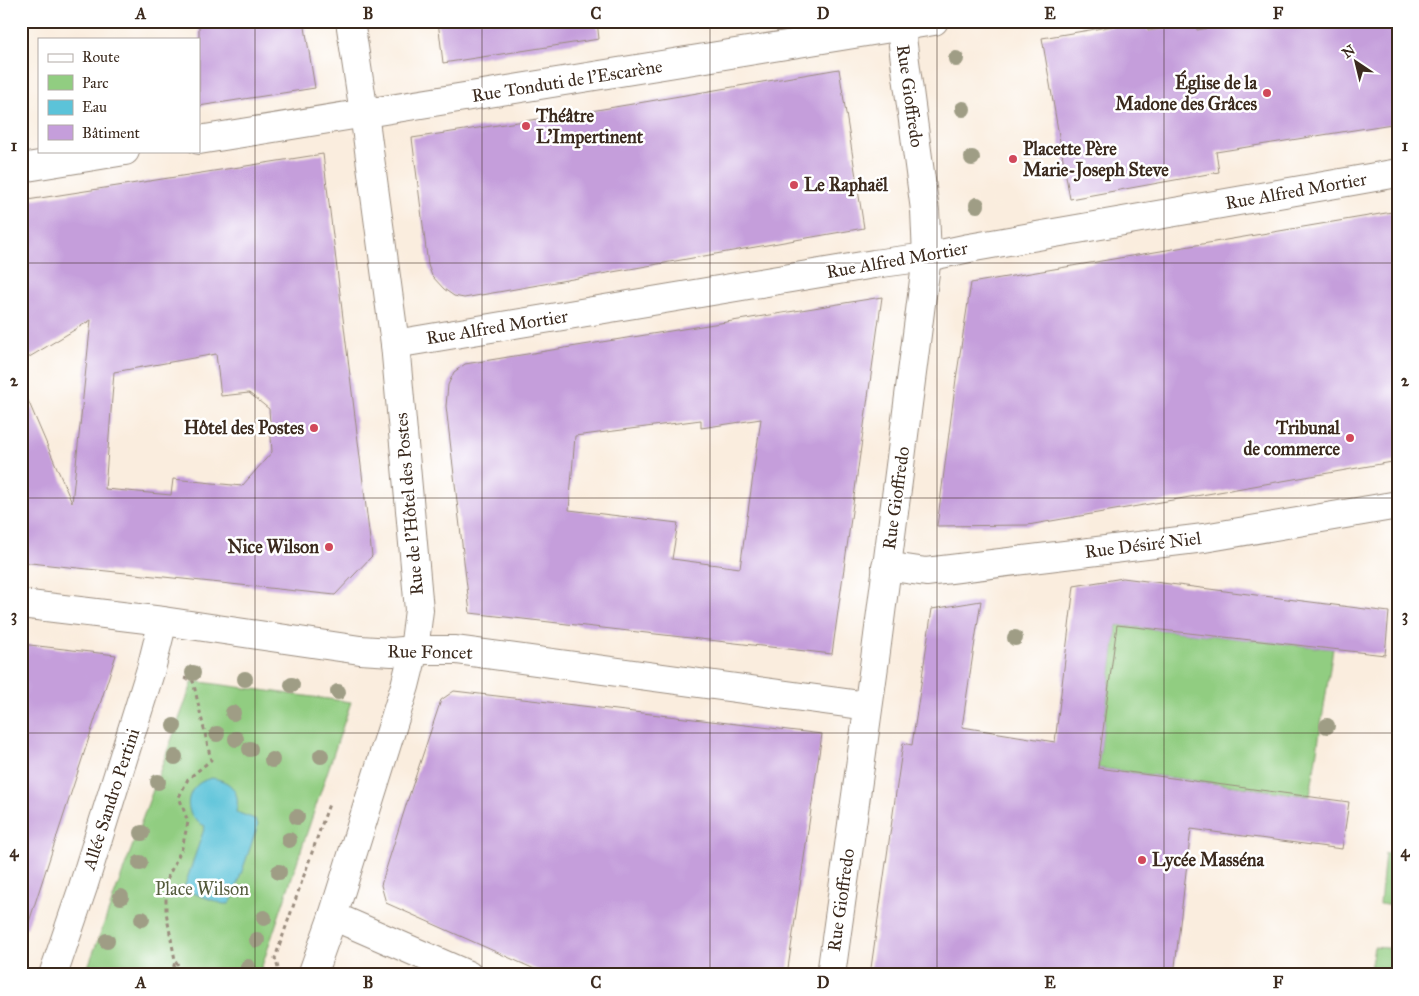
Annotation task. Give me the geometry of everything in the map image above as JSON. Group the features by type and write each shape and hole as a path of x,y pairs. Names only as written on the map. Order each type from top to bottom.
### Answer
{"street":[{"name":"Rue de l'Hôtel des Postes","path":"312,975 333,916 405,686 414,650 419,610 395,344 350,21"},
{"name":"Rue Tonduti de l'Escarène","path":"200,140 901,24 934,21"},
{"name":"Rue Gioffredo","path":"831,975 927,257 926,210 901,24"},
{"path":"21,168 119,152"},
{"name":"Rue Alfred Mortier","path":"395,344 874,264 927,257 1398,173"},
{"name":"Rue Désiré Niel","path":"886,566 926,572 1204,538 1398,505"},
{"name":"Rue Foncet","path":"21,604 163,621 360,650 392,652 456,650 868,706"},
{"name":"Allée Sandro Pertini","path":"53,975 83,887 151,669 163,621"},
{"path":"333,916 468,975"}],"path":[{"path":"151,669 193,681 211,760 188,779 179,797 188,822 182,848 166,881 166,912 176,960 184,975"},
{"path":"280,975 275,958 330,804"},
{"path":"172,975 176,960"}],"green space":[{"path":"1117,625 1333,649 1310,796 1098,768"},
{"name":"Place Wilson","path":"193,681 351,702 259,975 85,975"},
{"path":"1385,853 1398,854 1398,907 1380,904"},
{"path":"1374,947 1398,949 1398,975 1369,975"}],"water":[{"path":"212,778 230,785 236,794 236,812 255,819 258,824 229,904 223,904 190,892 186,889 185,885 205,826 191,815 189,800 191,792 203,781"}],"building":[{"path":"199,21 304,21 315,88 200,106"},
{"path":"438,21 597,21 599,39 443,63"},
{"name":"Église de la Madone des Grâces","path":"1147,21 1148,31 1196,23 1197,30 1250,21 1394,21 1398,45 1398,123 1216,152 1219,172 1070,199 1042,38"},
{"path":"839,69 864,228 464,298 454,296 444,289 432,276 428,265 412,138 597,110"},
{"path":"323,154 372,556 335,595 21,562 21,384 72,503 91,320 21,362 21,201","holes":["216,354 221,396 249,393 269,409 272,452 242,486 173,479 171,495 105,489 114,372"]},
{"path":"1398,211 1398,461 1028,525 937,526 956,379 971,283"},
{"path":"882,297 832,654 470,613 446,406 448,385 454,372 465,364","holes":["761,419 740,568 672,559 678,523 569,510 575,436 701,420 701,428"]},
{"path":"1123,578 1389,612 1385,655 1117,625 1098,768 1349,802 1342,849 1191,829 1174,975 870,975 903,743 912,745 932,609 981,601 962,727 1055,742 1074,586"},
{"path":"21,644 116,655 27,928 21,927"},
{"path":"454,691 822,734 787,975 548,975 386,903 381,885 408,799 441,700"}],"place":[{"name":"Église de la Madone des Grâces","path":"1267,93"},
{"name":"Théâtre L'Impertinent","path":"526,126"},
{"name":"Placette Père Marie-Joseph Steve","path":"1013,159"},
{"name":"Le Raphaël","path":"794,185"},
{"name":"Hôtel des Postes","path":"314,428"},
{"name":"Tribunal de commerce","path":"1350,438"},
{"name":"Nice Wilson","path":"329,547"},
{"name":"Lycée Masséna","path":"1142,860"}]}
